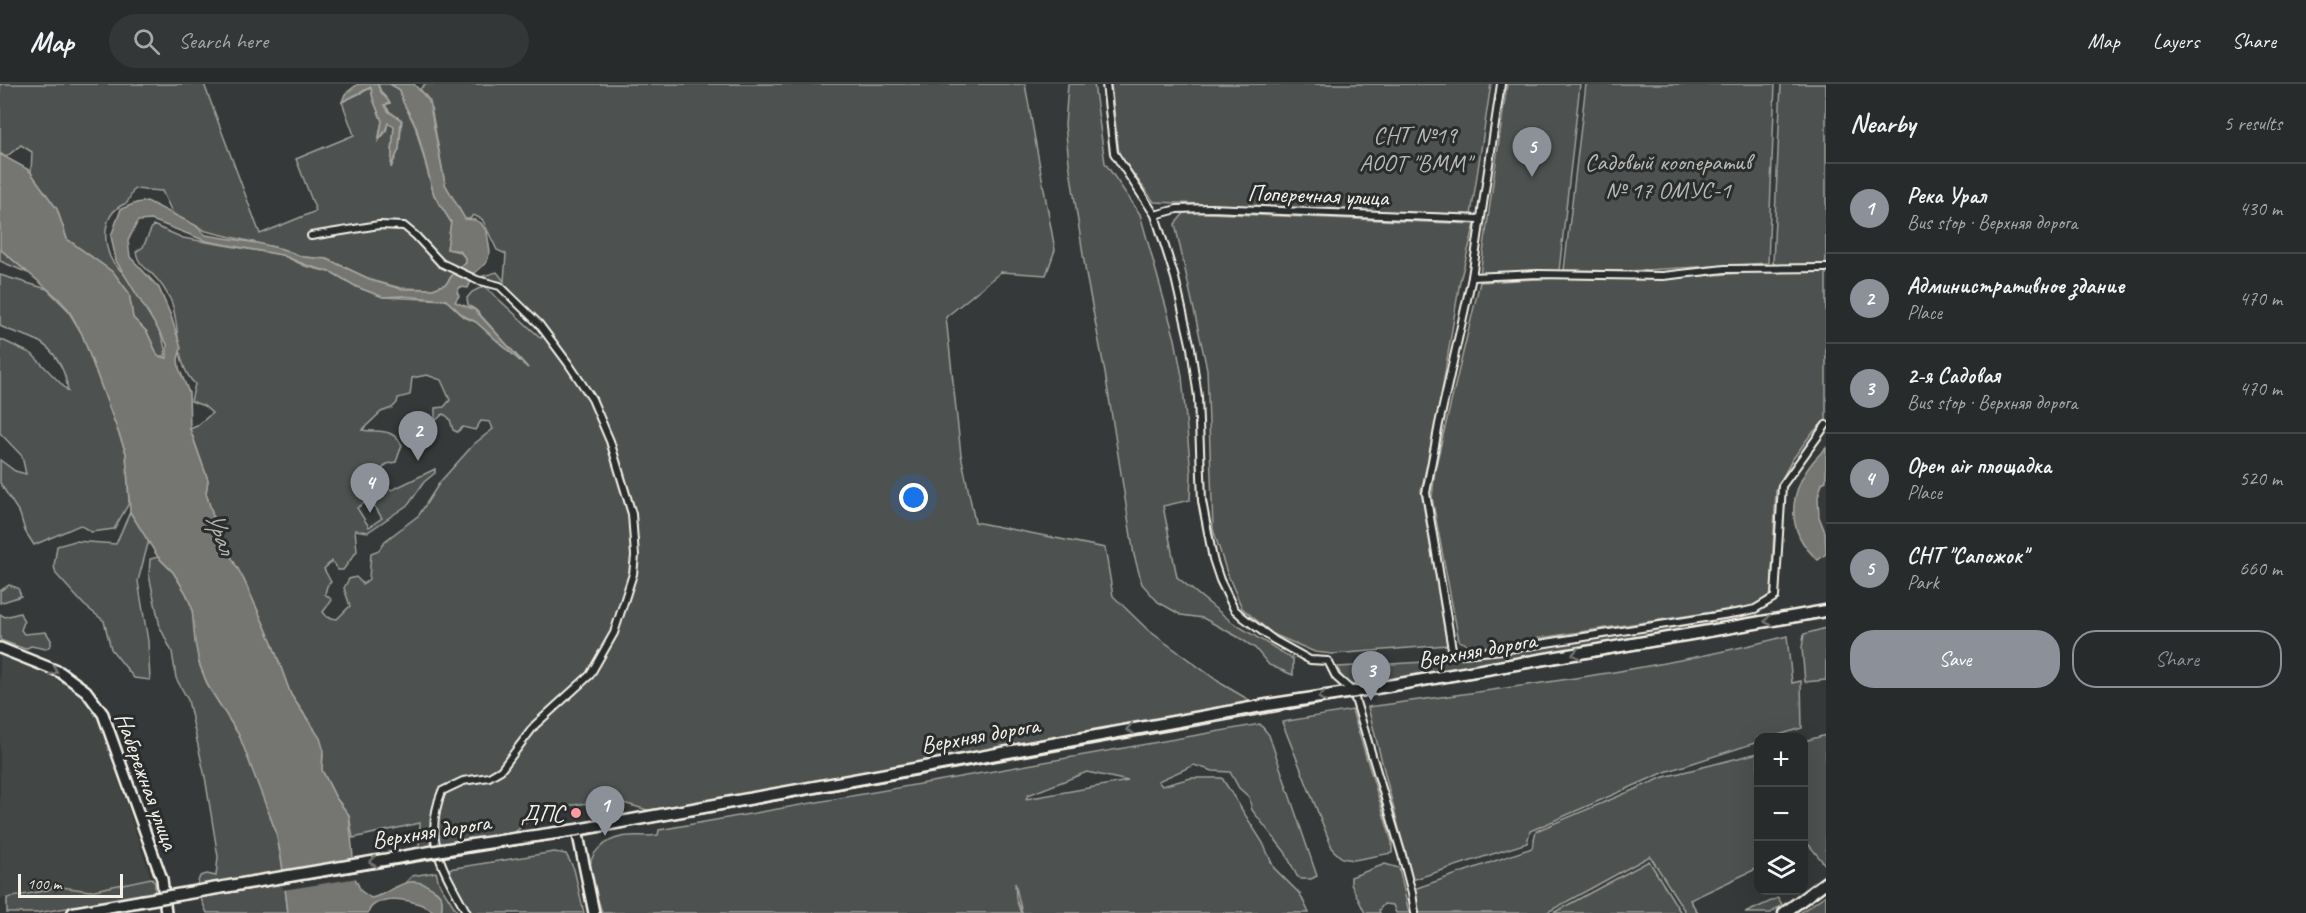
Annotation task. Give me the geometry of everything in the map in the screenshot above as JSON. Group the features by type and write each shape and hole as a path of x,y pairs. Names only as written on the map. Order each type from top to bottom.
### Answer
{"main road":[{"name":"Верхняя дорога","path":"74,913 472,845 576,830 1267,705 1826,611"},
{"name":"Набережная улица","path":"0,648 60,672 86,691 103,714 162,879 166,913"},
{"path":"576,830 594,913"},
{"path":"1784,913 1826,882"}],"street":[{"path":"1106,84 1114,153 1155,215 1174,278 1191,348 1198,397 1202,501 1213,559 1220,580 1234,609 1244,618 1274,640 1310,660 1328,661 1336,677 1353,692 1402,855 1412,893 1414,913"},
{"path":"1501,84 1472,277 1438,423 1426,493 1453,655 1502,650 1742,612 1755,609 1775,597 1782,486 1826,425"},
{"name":"Поперечная улица","path":"1155,215 1177,209 1210,208 1480,219"},
{"path":"311,236 379,225 404,226 441,263 477,280 500,286 539,324 592,399 610,441 632,514 635,556 633,574 623,612 602,657 590,675 535,725 501,770 489,777 463,781 442,791 434,823 439,860 467,913"},
{"path":"1472,277 1538,274 1663,276 1725,269 1826,268"}],"shaded area":[{"path":"358,84 377,84 390,103 384,105 389,112 401,120 399,149 391,167 394,126 388,123 379,140 382,121 371,87 342,102 345,94"},
{"path":"390,84 414,84 429,101 445,184 465,219 481,223 487,232 490,252 486,263 475,273 468,288 460,287 457,292 459,296 455,302 475,310 528,368 476,322 464,316 446,300 403,296 383,297 357,287 333,273 282,255 206,241 152,220 138,221 128,241 130,257 159,288 171,316 181,348 178,359 179,368 189,393 190,429 208,480 206,493 218,533 244,580 271,640 291,695 320,738 323,748 322,770 336,798 349,815 355,878 361,891 371,898 407,882 415,882 437,892 442,902 441,913 435,913 420,904 409,901 389,900 372,906 368,913 288,913 276,832 239,735 208,686 199,663 192,608 186,593 173,572 158,557 130,512 126,453 82,334 68,309 57,297 0,249 0,154 29,170 57,209 67,239 114,273 129,293 133,318 147,332 158,356 167,358 167,344 116,261 111,236 121,209 136,203 147,201 195,225 206,235 257,243 303,257 327,259 374,281 401,289 433,289 446,284 458,268 466,263 460,251 447,249 451,222 434,195 416,126 403,102 400,90"},
{"path":"1826,448 1826,481 1822,483 1818,497 1819,517 1825,532 1826,554 1818,560 1806,547 1798,533 1794,518 1794,503 1804,474"},
{"path":"0,655 36,668 57,680 78,694 96,714 151,878 90,891 55,886 48,890 0,899"}],"green space":[{"path":"0,84 204,84 260,234 316,211 296,159 354,135 342,102 371,88 382,121 378,141 386,132 388,123 394,126 391,168 399,149 402,120 389,111 385,105 390,103 378,84 390,84 400,90 403,102 415,126 434,195 451,222 447,249 460,252 466,259 466,263 457,268 446,284 433,289 401,288 374,281 327,259 303,257 282,249 206,231 173,214 162,191 134,189 127,203 119,207 109,218 106,233 107,249 116,266 133,285 158,327 165,348 165,356 158,356 147,332 133,318 129,293 114,273 67,239 57,209 31,173 32,152 21,145 6,157 0,153"},
{"path":"425,84 1025,84 1055,250 1046,275 1001,272 946,317 961,455 975,522 1105,548 1113,596 1148,630 1222,684 1258,705 651,811 613,800 542,809 515,832 419,849 420,823 353,838 349,815 336,798 322,770 323,754 314,728 291,695 271,640 244,580 218,533 206,493 208,480 190,429 212,413 204,406 191,401 195,384 188,376 181,356 171,301 159,282 141,263 136,252 143,247 153,225 183,238 282,255 305,266 333,273 357,287 383,297 446,300 464,317 476,322 528,368 476,310 468,305 467,298 472,292 484,286 541,338 545,332 483,276 497,272 504,281 506,254 497,250 482,219 473,215 470,219 465,219 445,184 430,101 420,89","holes":["427,375 441,380 450,400 444,407 435,408 435,421 443,414 449,418 453,430 457,432 463,427 475,430 481,421 490,422 493,429 474,444 440,482 419,515 385,541 379,550 371,553 369,579 363,584 356,577 349,579 344,588 350,606 337,619 327,617 323,612 332,600 325,594 331,582 324,569 332,561 338,570 343,570 357,551 355,530 368,532 409,504 424,482 435,473 435,469 392,490 384,487 380,471 387,464 396,462 402,445 394,435 389,433 362,430 381,412 392,408 398,398 410,395 412,378","370,499 382,518 369,527 357,508"]},
{"path":"1068,84 1094,84 1105,163 1140,214 1175,339 1182,376 1191,473 1190,500 1163,506 1177,577 1233,623 1293,659 1293,675 1269,665 1255,648 1203,618 1181,615 1158,602 1142,584 1134,555 1069,162 1065,125"},
{"name":"СНТ №19 АООТ \"ВММ\"","path":"1111,84 1491,84 1471,215 1154,202 1119,154"},
{"path":"1507,84 1580,84 1559,271 1480,275"},
{"name":"Садовый кооператив № 17 ОМУС-1","path":"1586,84 1775,84 1768,263 1628,271 1564,270"},
{"path":"1781,84 1826,84 1826,267 1778,266 1773,263"},
{"path":"1185,212 1475,224 1460,281 1437,421 1421,491 1447,645 1333,654 1315,652 1273,634 1242,608 1227,573 1213,529 1207,369 1175,224"},
{"path":"0,249 28,273 0,261"},
{"path":"1772,271 1826,272 1826,420 1811,434 1792,460 1776,490 1771,593 1758,605 1475,648 1459,641 1432,498 1435,469 1480,282 1557,278 1655,279"},
{"path":"0,275 47,289 67,309 82,334 126,453 129,503 114,529 91,532 80,525 34,545 25,531 20,514 0,483 0,460 15,471 26,474 22,456 0,433 0,339 32,354 68,391 62,368 49,349 36,340 0,326"},
{"path":"130,512 149,540 138,581 148,641 150,680 134,678 111,649 104,621 84,605 56,574 54,566 57,546 75,541 116,544"},
{"path":"158,557 173,572 186,593 192,608 199,663 208,686 239,735 276,832 288,913 207,913 196,887 200,876 207,874 216,876 218,857 205,777 188,700 176,678 172,652 160,627 149,575 150,559"},
{"path":"9,585 18,588 21,596 0,603 0,591"},
{"path":"1757,612 1758,619 1357,686 1344,680 1338,667 1443,661"},
{"path":"20,613 24,622 21,630 24,634 46,632 51,645 46,649 31,646 25,649 0,640 0,614 5,617"},
{"path":"1826,628 1826,680 1805,682 1802,648 1804,634"},
{"path":"1787,636 1792,683 1801,681 1802,728 1785,733 1754,733 1754,743 1665,772 1530,831 1527,843 1412,880 1368,707 1631,669 1735,649"},
{"path":"1352,710 1392,842 1392,853 1354,860 1342,858 1333,850 1282,722"},
{"path":"1260,724 1269,735 1317,876 1311,879 1301,879 1297,876 1285,852 1252,810 1249,797 1239,788 1230,772 1213,771 1194,765 1158,781 1162,786 1191,778 1222,778 1263,843 1274,868 1300,894 1309,913 1022,913 1015,883 1016,899 1021,913 602,913 590,871 595,853 604,844 616,838 658,835 659,830","holes":["1087,772 1128,781 1026,799 1028,795"]},
{"path":"1826,735 1826,866 1808,846 1808,740"},
{"path":"1754,754 1754,870 1690,900 1698,913 1686,913 1650,856 1546,913 1417,913 1414,889 1532,848 1536,831 1664,777"},
{"path":"554,852 566,854 574,869 584,913 471,913 450,880 449,869"},
{"path":"1649,861 1681,913 1553,913"},
{"path":"1385,864 1399,868 1409,913 1396,913 1393,905 1384,904 1379,910 1380,913 1365,913 1351,884 1351,877"},
{"path":"436,872 439,883 458,913 441,913 440,897 433,889 405,883 412,876"},
{"path":"151,878 155,883 155,893 37,913 7,913 7,898 48,890 54,886 90,891"},
{"path":"1826,895 1826,913 1800,913"},
{"path":"1778,898 1782,904 1771,913 1745,913"}],"pier":[{"path":"356,866 358,878 283,890 281,874"}],"tram line":[{"path":"105,913 612,830 1826,617"}],"place":[{"name":"СНТ \"Сапожок\"","path":"1532,177"},
{"name":"Административное здание","path":"418,461"},
{"name":"Open air площадка","path":"370,513"},
{"name":"2-я Садовая","path":"1371,701"},
{"name":"ДПС","path":"576,813"},
{"name":"Река Урал","path":"605,836"}],"water label":[{"name":"Урал","path":"221,532"}]}
